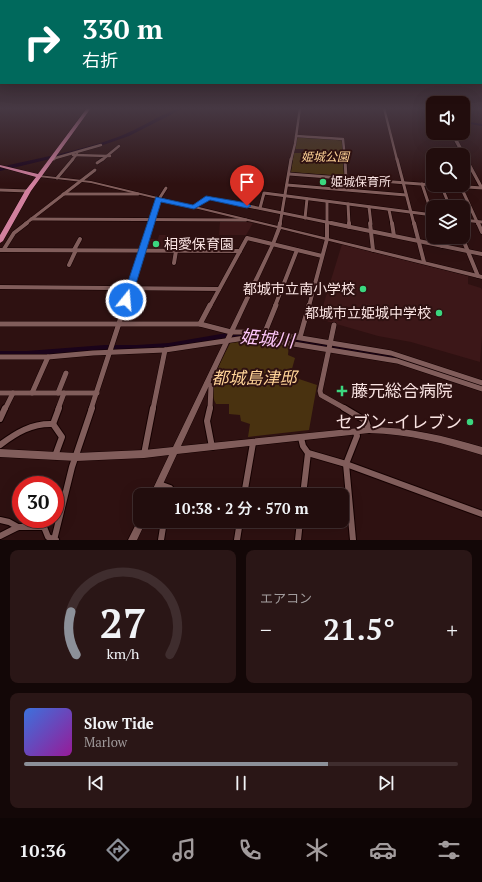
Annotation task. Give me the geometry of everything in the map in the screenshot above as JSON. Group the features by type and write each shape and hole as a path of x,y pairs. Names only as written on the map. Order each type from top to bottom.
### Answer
{"highway":[{"path":"0,241 28,191 71,133"},
{"path":"1,166 11,170 39,176"},
{"path":"29,174 44,170"}],"street":[{"path":"390,133 424,262"},
{"path":"158,488 273,244 279,228 296,136 343,139 346,178"},
{"path":"456,140 482,188"},
{"path":"54,157 77,153 101,145"},
{"path":"97,163 119,146"},
{"path":"77,153 110,156"},
{"path":"57,178 77,153"},
{"path":"2,249 14,233 80,180 95,170"},
{"path":"289,174 426,184"},
{"path":"39,176 80,180 480,276"},
{"path":"422,184 428,200"},
{"path":"287,185 406,194"},
{"path":"470,187 482,188"},
{"path":"44,528 48,537 55,540 72,467 98,394 159,199 166,188"},
{"path":"0,190 28,191"},
{"path":"462,192 482,232"},
{"path":"260,208 264,193 426,215"},
{"path":"63,194 138,194"},
{"path":"194,207 209,198 482,254"},
{"path":"305,218 307,199"},
{"path":"300,337 327,239 327,202"},
{"path":"348,204 349,227"},
{"path":"369,207 374,250"},
{"path":"389,210 394,236"},
{"path":"31,219 246,220"},
{"path":"470,220 482,222"},
{"path":"200,324 247,238 322,256"},
{"path":"69,265 80,239"},
{"path":"465,244 480,276"},
{"path":"2,249 240,251"},
{"path":"265,332 297,250"},
{"path":"174,263 176,251"},
{"path":"0,287 219,289"},
{"path":"0,324 200,324 231,332 265,332 391,353 482,383"},
{"path":"334,325 320,391 321,395 366,421 368,430"},
{"path":"0,357 48,357 111,349 165,350 227,340 257,338 397,361 482,389"},
{"path":"144,454 165,350"},
{"path":"32,393 48,357"},
{"path":"53,424 66,373"},
{"path":"207,384 211,386 211,403 207,421 212,448"},
{"path":"0,393 98,394"},
{"path":"0,419 13,393"},
{"path":"0,445 16,433 31,426 45,423 53,424 62,437 55,456"},
{"path":"0,453 76,457 144,454 175,452 368,430 386,430 428,436 482,451"},
{"path":"353,540 346,464 358,436 356,432"},
{"path":"301,438 303,446 308,453 346,464 482,514"},
{"path":"245,488 253,443"},
{"path":"304,488 308,453"},
{"path":"160,484 170,488"},
{"path":"0,520 12,522"},
{"path":"0,536 14,528"},
{"path":"132,540 138,528"},
{"path":"161,540 163,528"},
{"path":"237,540 239,528"},
{"path":"298,540 299,528"}],"shaded area":[{"path":"220,221 253,223 246,235 219,235"},
{"name":"相愛保育園","path":"159,235 169,235 165,250 145,249 148,239 158,239"},
{"path":"342,244 468,276 468,284 481,288 482,290 482,336 480,362 411,342 378,336 319,319"}],"green space":[{"name":"姫城公園","path":"297,137 342,140 344,176 291,172 294,153 303,153 304,149 295,149"},
{"name":"都城島津邸","path":"244,339 289,344 288,355 295,358 290,376 317,385 309,430 248,437 250,424 241,421 240,415 229,414 229,404 216,404 213,397 213,389 216,372 231,341"}],"waterway":[{"path":"0,169 75,152 131,133"},
{"name":"姫城川","path":"0,354 27,354 105,348 169,346 244,333"},
{"name":"姫城川","path":"255,334 373,352 394,357 482,386"}],"place":[{"name":"姫城保育所","path":"323,182"},
{"name":"相愛保育園","path":"156,244"},
{"name":"都城市立南小学校","path":"363,289"},
{"name":"都城市立姫城中学校","path":"439,313"},
{"name":"藤元総合病院","path":"342,391"},
{"name":"セブン-イレブン","path":"470,422"}],"route":[{"path":"126,300 159,199 194,207 209,198 247,206"}]}
